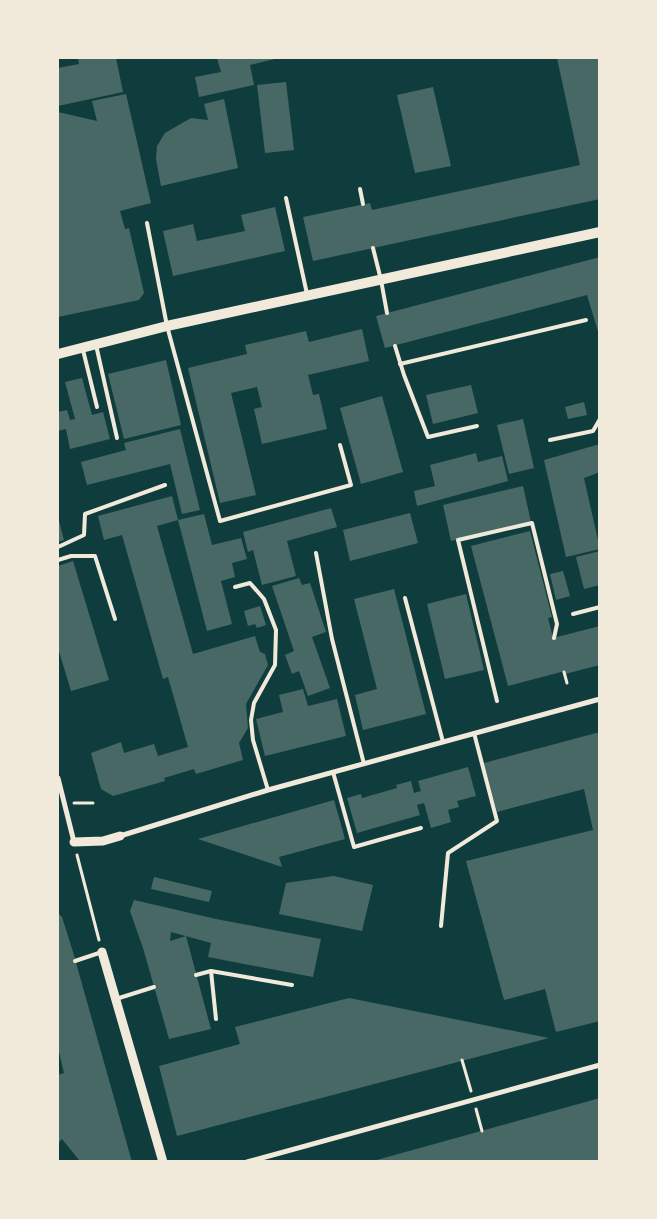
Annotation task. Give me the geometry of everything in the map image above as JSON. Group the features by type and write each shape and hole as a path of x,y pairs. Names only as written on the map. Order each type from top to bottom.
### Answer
{"main road":[{"path":"58,354 167,326 600,232"}],"street":[{"path":"58,778 74,842 104,841 268,790 600,699"},
{"path":"102,952 162,1162"},
{"path":"247,1162 600,1065"}],"lane":[{"path":"360,189 364,204"},
{"path":"286,198 307,296"},
{"path":"147,223 167,326 220,521 351,485 340,445"},
{"path":"373,248 382,280 387,313"},
{"path":"400,364 586,320"},
{"path":"96,345 117,438"},
{"path":"395,346 428,437 477,426"},
{"path":"82,348 97,408"},
{"path":"550,440 593,431 600,419"},
{"path":"58,547 84,536 86,514 165,485"},
{"path":"497,701 458,540 532,523 557,624 554,638"},
{"path":"316,554 332,639 364,764"},
{"path":"58,560 71,556 95,556 115,619"},
{"path":"235,587 250,583 264,599 276,630 275,665 254,703 252,720 253,740 268,790"},
{"path":"405,598 443,742"},
{"path":"573,614 600,607"},
{"path":"441,926 448,853 497,821 474,733"},
{"path":"333,772 354,847 421,828"},
{"path":"75,960 102,952"},
{"path":"196,975 211,971 292,985"},
{"path":"211,971 216,1019"},
{"path":"116,999 154,987"}],"path":[{"path":"564,672 568,683"},
{"path":"74,842 102,952"}],"building":[{"path":"78,58 116,58 123,92 58,106 58,68 79,64"},
{"path":"217,58 279,58 250,65 254,85 199,97 195,77 221,72"},
{"path":"557,58 600,58 600,199 313,261 303,217 370,203 372,210 580,165"},
{"path":"286,82 294,150 265,153 257,85"},
{"path":"433,87 451,166 415,173 397,95"},
{"path":"126,94 151,203 120,211 125,229 129,228 144,293 139,300 58,317 58,112 97,121 92,101"},
{"path":"224,99 238,168 161,186 156,159 157,146 165,133 191,118 208,120 204,104"},
{"path":"275,207 285,251 173,276 163,231 193,224 197,241 245,231 241,215"},
{"path":"600,257 600,338 587,295 385,348 376,316"},
{"path":"362,329 369,361 308,375 313,395 319,394 327,429 262,444 254,409 262,407 257,387 231,393 256,495 220,503 188,368 247,354 245,345 306,331 309,342"},
{"path":"166,360 181,425 124,439 108,374"},
{"path":"82,378 92,415 103,412 110,439 70,449 66,429 58,431 58,412 67,410 70,420 75,419 65,382"},
{"path":"471,385 478,413 433,424 426,395"},
{"path":"382,396 403,472 361,484 340,408"},
{"path":"584,402 587,415 568,419 565,407"},
{"path":"523,419 534,468 509,474 497,425"},
{"path":"180,429 200,510 182,514 170,464 87,485 81,462 126,450 124,443"},
{"path":"600,444 600,472 584,478 600,549 566,557 544,460"},
{"path":"476,453 478,462 502,456 508,481 417,506 414,491 435,486 430,465"},
{"path":"523,486 531,522 451,541 443,505"},
{"path":"172,496 178,520 157,526 193,654 255,636 260,652 265,654 268,665 246,704 248,728 239,743 243,760 196,774 194,769 164,778 165,781 113,796 101,789 91,753 121,742 124,753 154,744 158,756 188,747 168,677 163,679 122,535 104,540 98,516"},
{"path":"331,508 337,527 287,541 296,576 262,585 253,550 248,552 243,532"},
{"path":"410,513 418,543 350,561 343,530"},
{"path":"204,514 212,545 241,538 247,559 232,563 235,577 221,581 232,624 207,631 178,520"},
{"path":"58,517 64,540 58,542"},
{"path":"530,531 552,617 548,618 553,638 600,626 600,665 565,674 565,671 508,686 471,546"},
{"path":"600,551 600,585 584,589 576,557"},
{"path":"73,561 109,680 71,691 58,648 58,566"},
{"path":"563,571 570,596 556,600 550,574"},
{"path":"299,578 302,585 310,583 326,632 312,637 330,688 308,696 299,671 292,674 285,655 294,651 272,586"},
{"path":"394,589 426,714 363,730 355,695 377,689 354,599"},
{"path":"466,594 484,670 445,679 427,604"},
{"path":"260,606 266,625 257,628 255,624 248,626 244,611"},
{"path":"303,689 308,706 337,699 346,736 265,756 256,719 283,712 279,695"},
{"path":"600,732 600,1021 556,1032 545,989 504,1000 466,861 593,830 584,789 497,812 484,763"},
{"path":"468,767 476,796 457,801 459,807 448,810 451,822 431,828 424,803 417,805 420,815 357,833 347,798 361,794 362,798 397,788 396,785 411,781 414,793 421,791 418,781"},
{"path":"334,800 345,839 279,857 282,867 198,839"},
{"path":"334,876 373,885 362,931 279,914 286,883"},
{"path":"154,877 212,891 209,902 151,889"},
{"path":"134,900 216,919 321,939 313,977 208,957 211,943 186,936 211,1029 169,1039 143,948 130,911","holes":["171,932 186,936 170,941"]},
{"path":"58,913 62,917 73,952 132,1162 77,1162 79,1160 62,1139 58,1143 58,1075 64,1073 58,1048"},
{"path":"349,998 549,1038 177,1136 159,1066 240,1044 235,1027"},
{"path":"600,1098 600,1162 373,1162 373,1161"}]}
